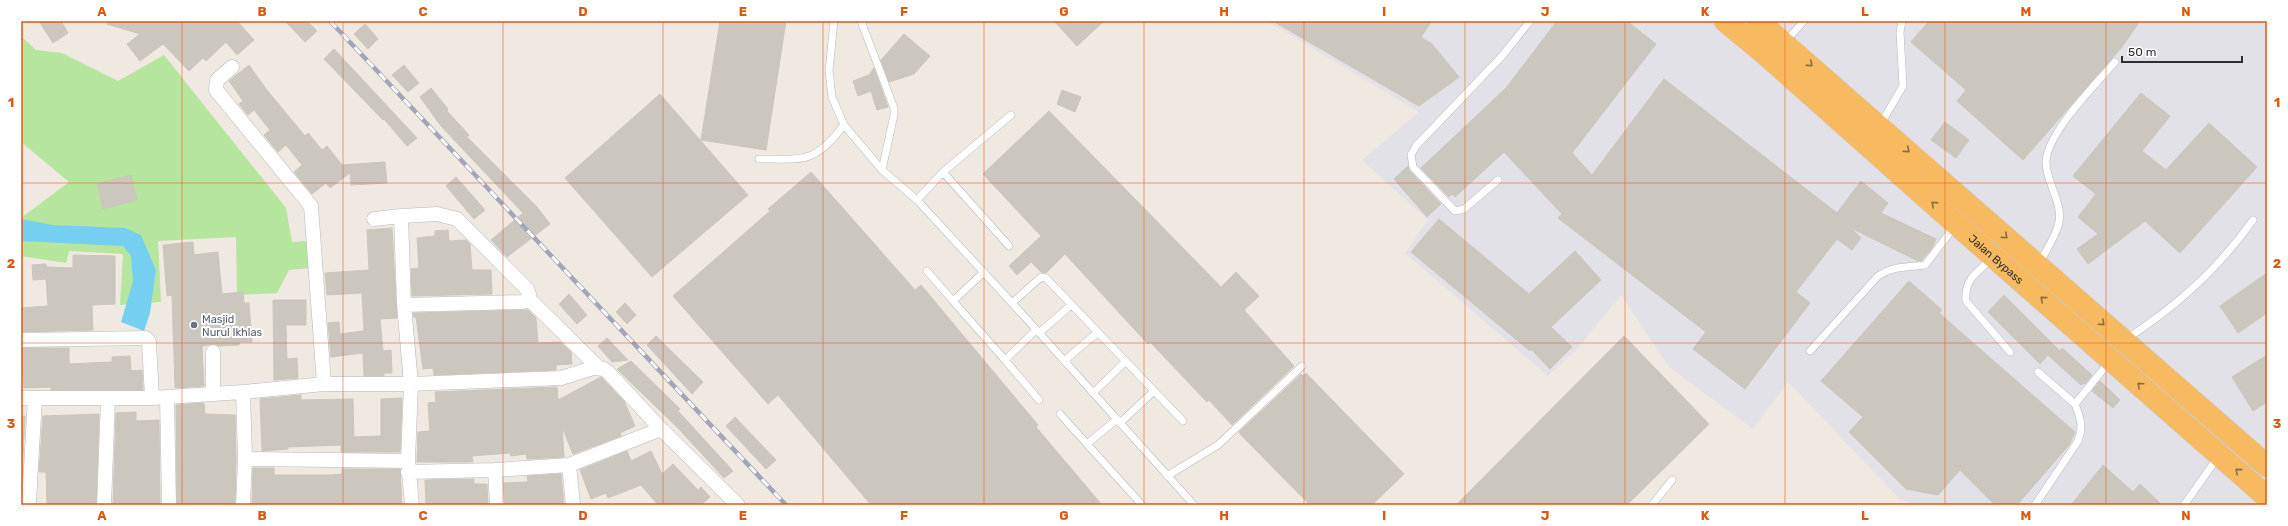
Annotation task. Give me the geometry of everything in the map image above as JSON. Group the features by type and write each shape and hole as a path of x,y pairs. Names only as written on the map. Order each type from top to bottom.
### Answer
{"highway":[{"name":"Jalan Bypass","path":"1725,21 1771,59 1994,257 2262,459"},
{"name":"Jalan Bypass","path":"1758,21 2038,266 2117,350 2220,455 2267,496"}],"street":[{"path":"232,67 217,80 216,90 311,206 324,384"},
{"path":"374,219 437,214 457,220 527,289 528,298 599,368 608,372 661,429 738,505"},
{"path":"401,216 404,305 412,384 408,466 412,505"},
{"path":"404,305 522,302 528,298"},
{"path":"21,340 146,338 149,342 152,398"},
{"path":"213,352 213,394"},
{"path":"21,398 152,398 243,392 324,384 412,384 561,378 599,368"},
{"path":"243,392 245,459 243,505"},
{"path":"167,397 169,505"},
{"path":"29,501 36,399"},
{"path":"104,505 108,399"},
{"path":"245,459 495,470 569,465 661,429"},
{"path":"569,465 573,505"},
{"path":"495,470 497,505"}],"lane":[{"path":"834,21 829,71 832,97 844,125 882,170 917,200 984,272 1194,505"},
{"path":"861,21 894,108 894,115 882,170"},
{"path":"1498,180 1464,209 1455,211 1413,167 1411,155 1416,146 1502,56 1530,21"},
{"path":"1784,43 1804,21"},
{"path":"1879,126 1903,86 1900,32 1902,21"},
{"path":"2038,266 2058,225 2057,202 2047,176 2046,159 2051,142 2076,108 2116,62"},
{"path":"917,200 943,172 1011,116"},
{"path":"759,159 803,159 828,146 844,125"},
{"path":"943,172 1009,246"},
{"path":"2075,404 2117,350 2153,322 2212,271 2233,248 2253,220"},
{"path":"1810,351 1878,276 1889,269 1902,266 1925,265 1957,224"},
{"path":"1994,257 1968,281 1965,290 1966,300 2010,352"},
{"path":"927,271 1039,400"},
{"path":"953,301 984,272"},
{"path":"1012,303 1040,277 1046,278 1183,421"},
{"path":"1005,360 1071,305"},
{"path":"1064,361 1098,332"},
{"path":"1093,393 1126,361"},
{"path":"1167,476 1218,445 1302,366"},
{"path":"2035,505 2078,441 2082,432 2081,420 2075,404 2038,372"},
{"path":"1088,444 1154,391"},
{"path":"1060,414 1142,505"},
{"path":"2184,505 2220,455"},
{"path":"1652,505 1672,480"}],"shaded area":[{"path":"1267,21 2267,21 2267,505 1915,505 1901,500 1788,382 1753,429 1669,367 1621,295 1579,347 1548,376 1405,253 1428,220 1362,160 1419,112"}],"green space":[{"path":"21,36 36,50 62,53 118,81 164,55 286,208 292,242 319,240 320,267 289,270 277,293 237,295 236,237 158,241 161,302 120,305 123,254 69,251 66,263 21,256 21,218 69,182 21,142"}],"water":[{"path":"21,219 53,225 125,228 141,235 156,270 150,313 144,331 121,322 133,281 131,256 123,246 21,241"}],"building":[{"path":"39,21 61,21 68,33 53,43"},
{"path":"108,21 237,21 254,40 237,55 226,42 206,61 203,58 189,71 163,44 140,61 127,44 140,34 107,24"},
{"path":"285,21 307,21 317,31 305,42"},
{"path":"720,21 786,21 766,150 701,140"},
{"path":"1054,21 1104,21 1077,46"},
{"path":"1273,21 1432,21 1421,37 1432,44 1459,77 1419,106"},
{"path":"1557,21 1627,21 1656,44 1572,153 1592,175 1664,79 1837,213 1861,181 1888,203 1881,213 1936,239 1932,248 1922,260 1918,261 1851,228 1861,238 1852,250 1837,239 1796,292 1810,303 1745,389 1693,349 1706,332 1558,218 1562,214 1504,152 1455,197 1452,194 1449,197 1421,168 1506,88"},
{"path":"1929,21 2140,21 2122,47 2023,160 1957,101 1966,90 1911,42"},
{"path":"365,24 378,39 368,49 354,34"},
{"path":"904,34 930,56 914,74 889,82 881,60"},
{"path":"334,49 417,138 407,146 384,119 383,120 324,59"},
{"path":"249,65 266,89 305,136 308,133 322,150 327,146 342,165 385,162 387,183 351,185 350,173 330,188 326,183 312,194 294,172 302,165 286,145 278,152 264,135 270,130 254,110 248,115 239,104 243,101 229,81"},
{"path":"404,65 419,83 408,92 392,75"},
{"path":"874,68 888,107 877,110 871,91 858,96 853,81 869,75"},
{"path":"431,88 448,109 447,111 469,135 467,137 537,207 550,224 507,257 491,240 523,213 441,126 420,97"},
{"path":"1062,90 1081,97 1075,112 1057,104"},
{"path":"2141,93 2170,116 2142,151 2166,170 2209,123 2257,167 2180,253 2145,221 2088,264 2077,249 2098,234 2078,217 2096,194 2073,176"},
{"path":"660,94 748,195 652,277 565,178"},
{"path":"1049,111 1221,287 1236,272 1259,296 1244,310 1294,366 1232,425 1209,400 1207,402 1150,342 1148,344 1065,254 1046,273 1041,272 1031,262 1017,275 1009,266 1041,236 983,174"},
{"path":"1945,122 1969,140 1956,158 1931,140"},
{"path":"1408,166 1409,170 1441,204 1427,217 1394,179"},
{"path":"811,172 915,290 921,285 1038,425 1036,427 1102,505 871,505 778,395 768,404 673,296 770,211 768,209"},
{"path":"131,175 137,200 103,209 97,184"},
{"path":"456,177 485,210 474,219 446,186"},
{"path":"1439,219 1529,294 1575,251 1601,280 1551,327 1572,347 1550,369 1531,349 1530,351 1411,252"},
{"path":"392,228 397,318 380,319 383,351 391,350 392,373 384,373 384,376 364,376 363,353 331,357 328,323 339,322 340,334 364,331 362,293 327,295 325,273 369,270 367,230"},
{"path":"448,230 449,241 466,240 470,244 472,270 491,270 492,294 412,296 411,269 419,268 417,238 435,236 435,231"},
{"path":"193,242 194,255 218,252 222,294 243,292 244,303 249,303 252,342 240,342 239,345 219,346 213,344 202,346 204,386 175,388 172,295 167,296 163,245"},
{"path":"73,255 115,256 115,304 92,305 93,330 21,332 21,308 48,306 46,279 33,280 32,265 46,264 47,267 73,268"},
{"path":"2267,273 2267,313 2238,333 2220,306"},
{"path":"1909,281 1942,310 1939,313 2075,432 2069,445 2017,505 1995,505 1960,470 1938,495 1906,489 1849,432 1863,417 1821,381"},
{"path":"569,294 587,315 577,324 559,304"},
{"path":"2004,295 2060,351 2062,348 2092,375 2085,384 2083,383 2081,385 2048,355 2040,364 1988,312"},
{"path":"273,300 306,300 306,325 286,325 287,359 297,358 298,378 274,380"},
{"path":"625,303 636,315 627,324 616,312"},
{"path":"528,310 536,318 538,343 560,342 571,352 572,364 556,365 556,370 434,375 433,368 423,369 416,317 414,317 413,313"},
{"path":"656,336 703,382 692,394 647,345"},
{"path":"1624,336 1709,424 1627,505 1456,505"},
{"path":"607,338 628,360 612,362 598,346"},
{"path":"21,348 69,348 69,364 112,362 112,357 130,356 131,371 142,370 143,390 51,390 51,387 24,388"},
{"path":"2267,355 2267,402 2253,411 2232,377"},
{"path":"631,361 680,409 678,411 733,471 724,478 677,427 617,369"},
{"path":"1306,373 1404,474 1372,505 1310,505 1239,432 1301,374 1303,376"},
{"path":"601,377 624,401 635,426 620,433 621,436 573,454 562,427 564,457 527,459 526,454 511,456 510,453 472,456 473,462 417,462 418,432 430,431 428,403 436,402 435,392 557,387 558,400"},
{"path":"2100,381 2120,400 2113,408 2092,391"},
{"path":"301,395 301,400 353,399 354,437 381,436 381,399 402,398 400,452 341,452 341,445 288,447 288,449 262,451 260,399"},
{"path":"204,403 205,414 235,415 235,505 177,505 176,405"},
{"path":"136,412 136,421 159,420 160,505 113,505 116,413"},
{"path":"99,414 96,505 47,505 46,472 39,472 43,416"},
{"path":"25,416 22,474 21,474 21,417"},
{"path":"735,417 776,460 766,469 726,426"},
{"path":"627,451 631,461 651,451 662,474 673,464 698,490 701,487 710,497 701,505 658,505 641,485 608,498 606,493 591,499 580,470"},
{"path":"2103,465 2133,492 2140,484 2162,505 2071,505"},
{"path":"253,468 274,468 274,475 332,475 342,474 342,469 400,469 402,505 252,505"},
{"path":"561,474 564,505 505,505 504,483 528,482 527,476"},
{"path":"474,479 474,484 487,484 488,505 426,505 425,480"}],"railway":[{"path":"330,21 786,505"}],"place":[{"name":"Masjid Nurul Ikhlas","path":"194,325"}]}
